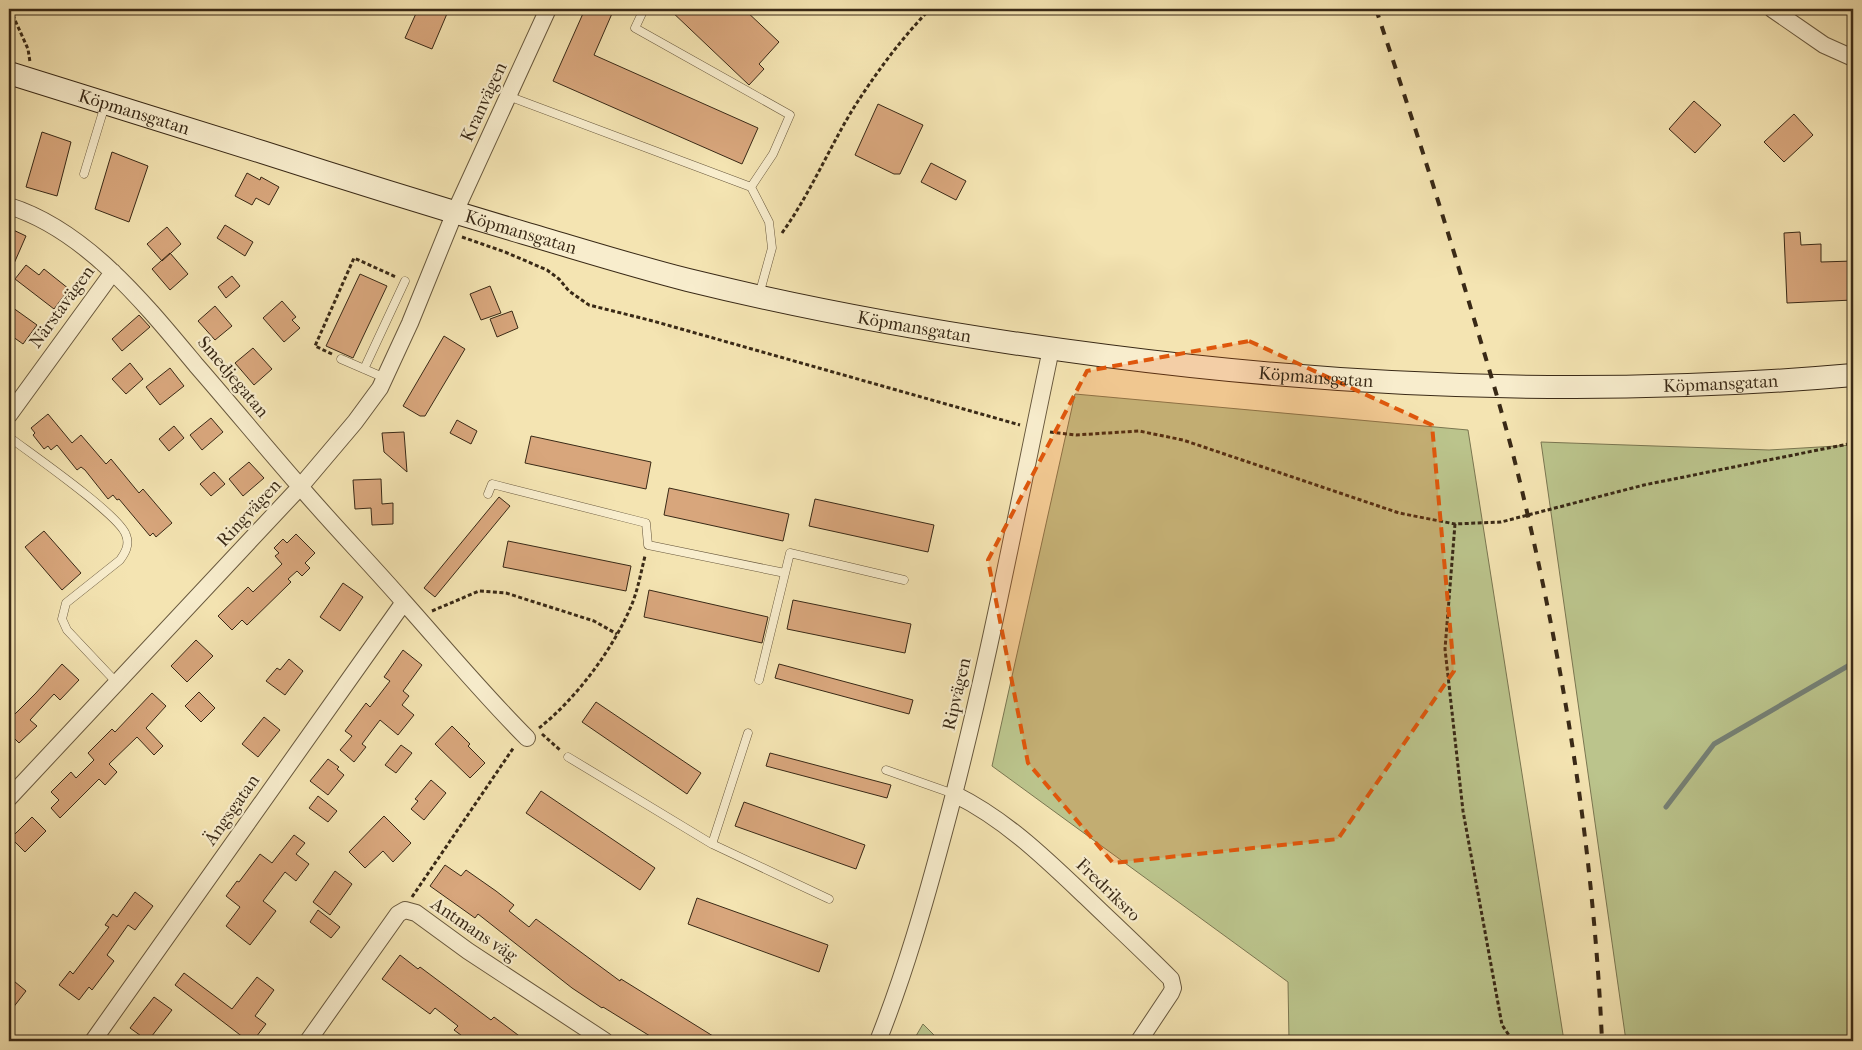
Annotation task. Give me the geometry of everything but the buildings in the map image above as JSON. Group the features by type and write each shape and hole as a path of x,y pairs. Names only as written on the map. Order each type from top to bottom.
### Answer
{"street":[{"name":"Kranvägen","path":"451,222 548,9"},
{"path":"1772,9 1824,44 1853,58"},
{"name":"Köpmansgatan","path":"18,76 106,103 451,222 624,262 759,296 910,326 1051,349 1258,373 1364,381 1477,386 1626,387 1754,382 1853,375"},
{"name":"Smedjegatan","path":"9,206 35,217 76,241 113,272 148,307 300,488 497,708 532,734"},
{"name":"Ringvägen","path":"9,798 300,488 355,422 380,388 385,378 451,222"},
{"name":"Närstavägen","path":"9,415 113,272"},
{"name":"Ripvägen","path":"878,1041 893,1004 917,932 954,794 978,697 1051,349"},
{"name":"Ängsgatan","path":"93,1041 404,602"},
{"name":"Fredriksro","path":"954,794 967,800 1014,831 1048,860 1171,979 1173,988 1171,993 1139,1041"},
{"name":"Antmans väg","path":"308,1041 398,914 405,910 416,913 468,951 606,1041"}],"lane":[{"path":"644,9 635,28 790,115 773,154 751,187"},
{"path":"508,96 751,187 769,222 772,248 759,296"},
{"path":"84,174 106,103"},
{"path":"364,368 405,281"},
{"path":"341,359 385,378"},
{"path":"9,437 106,511 126,534 128,543 120,560 66,603 62,620 67,630 117,683"},
{"path":"488,494 492,484 646,523 648,545 785,573"},
{"path":"759,680 790,553 904,580"},
{"path":"712,844 748,733"},
{"path":"568,757 712,844 829,899"},
{"path":"886,770 954,794"}],"path":[{"path":"10,9 28,49 31,64 18,76"},
{"path":"772,248 797,212 854,109 905,36 930,9"},
{"path":"451,222 505,252 547,270 559,279 568,291 589,306 690,332 1034,430 1076,434 1140,431 1184,440 1399,513 1455,524 1501,522 1644,485 1853,443"},
{"path":"341,359 315,346 354,258 405,281"},
{"path":"1455,524 1445,649 1463,811 1502,1025 1513,1041"},
{"path":"420,620 432,611 479,591 506,593 594,621 617,634"},
{"path":"532,734 568,757"}],"highlighted area":[{"path":"1249,341 1432,425 1454,671 1338,839 1113,863 1028,763 988,560 1087,371"}],"green space":[{"path":"1075,394 1468,430 1564,1041 1289,1041 1288,982 992,766"},
{"path":"1541,442 1769,450 1853,445 1853,1041 1626,1041"},
{"path":"923,1024 940,1041 913,1041"}],"waterway":[{"path":"1666,807 1714,744 1853,663"}],"railway":[{"path":"1376,9 1413,121 1506,427 1539,566 1565,701 1585,836 1598,973 1602,1041"}]}
